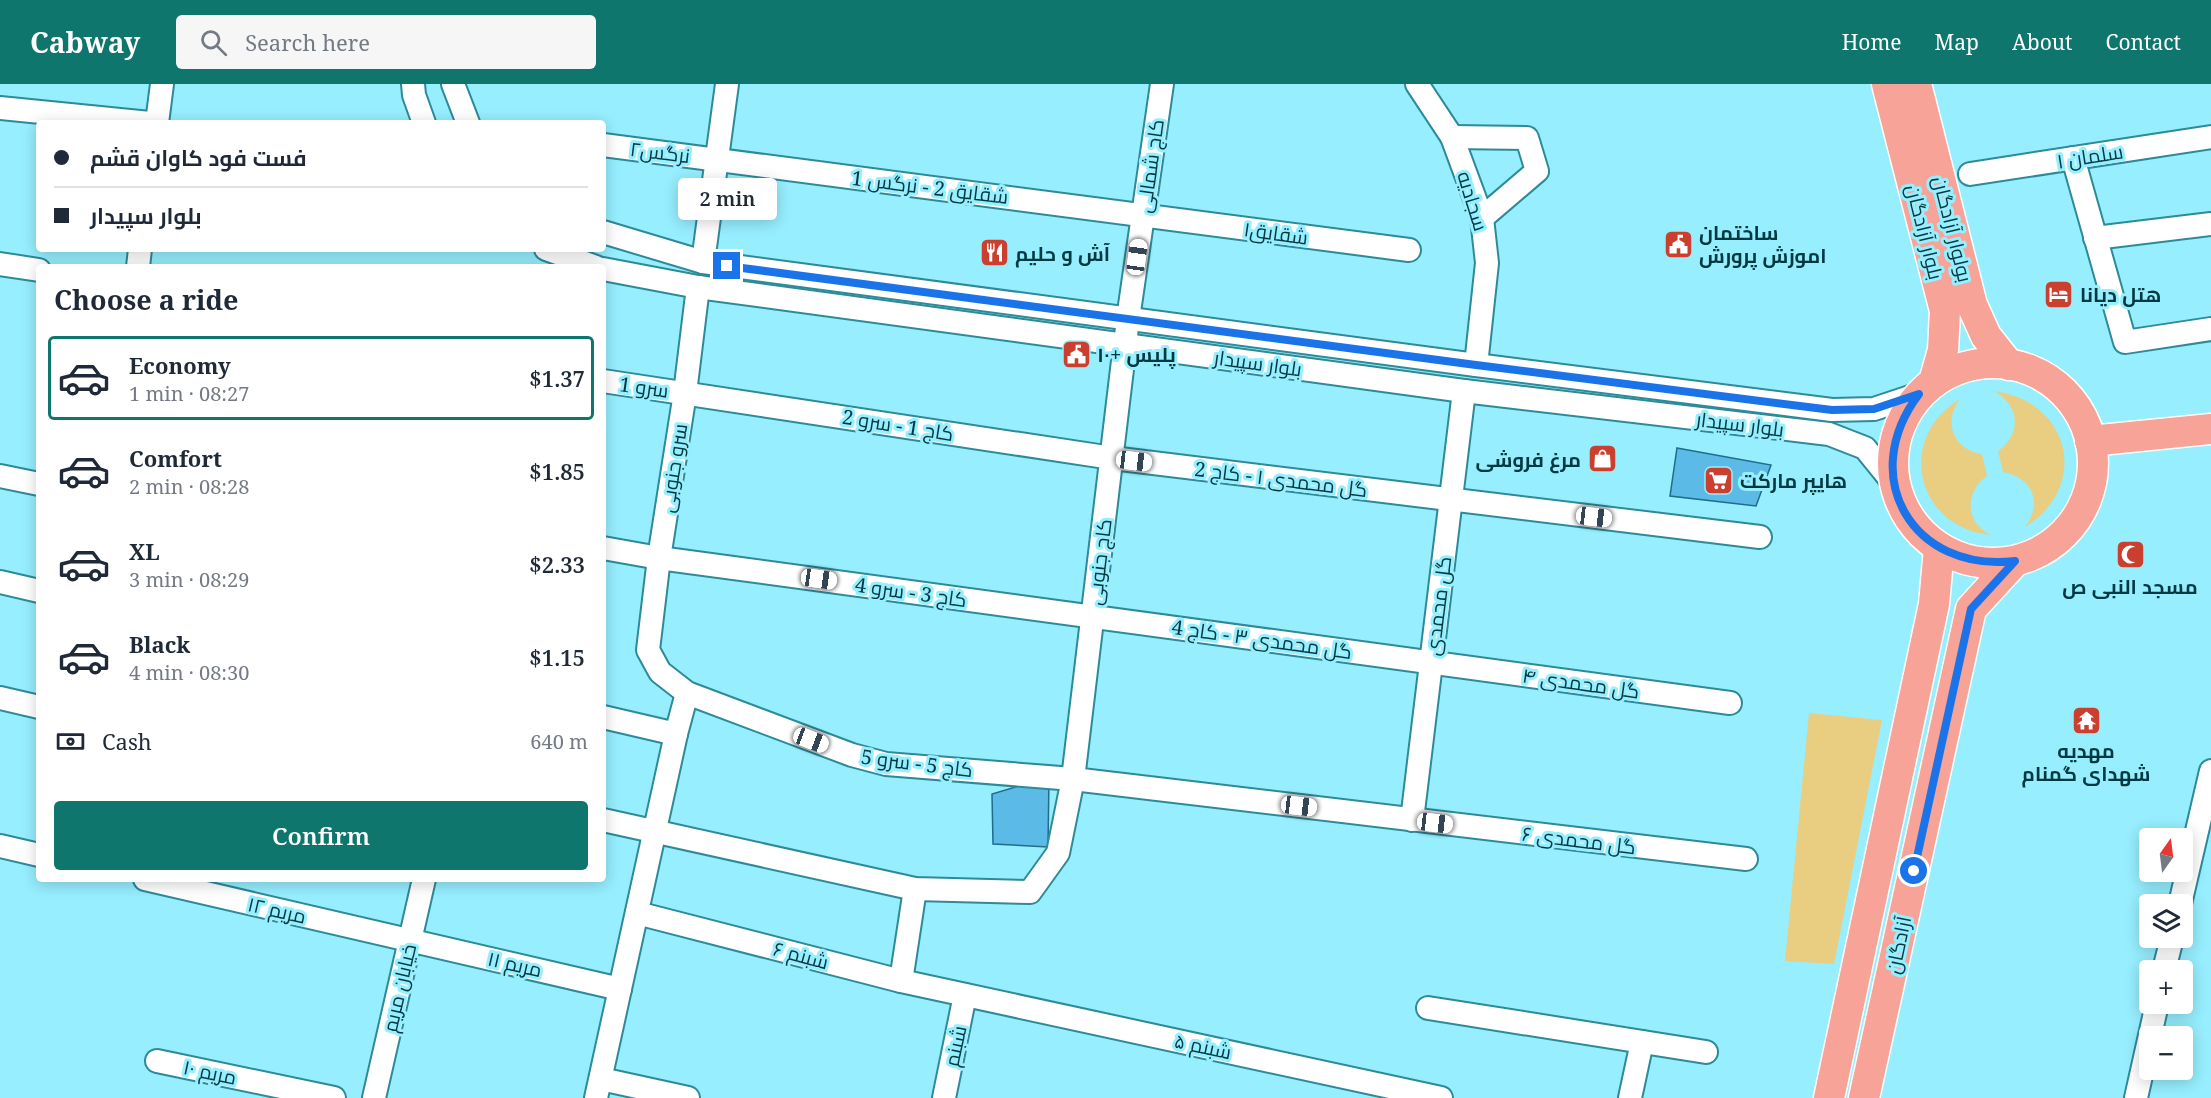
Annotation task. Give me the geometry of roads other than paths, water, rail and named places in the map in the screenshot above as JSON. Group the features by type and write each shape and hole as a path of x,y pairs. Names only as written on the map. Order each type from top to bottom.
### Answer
{"main road":[{"name":"بلوار آزادگان","path":"1887,84 1945,311 1943,350 1927,388"},
{"name":"بولوار آزادگان","path":"1916,84 1972,305 1986,336 2009,365"},
{"path":"1990,363 2009,365 2028,370 2046,379 2074,406 2091,441 2093,461 2091,480 2078,517 2051,545 2034,555 2015,561 1976,562 1957,557 1939,548 1911,521 1901,504 1895,485 1892,466 1893,446 1908,410 1927,388 1951,372 1970,366 1990,363"},
{"path":"2091,441 2211,429"},
{"name":"آزادگان","path":"1829,1098 1935,604 1939,548"},
{"name":"آزادگان","path":"1864,1098 1971,609 2015,561"}],"street":[{"path":"157,120 162,84"},
{"path":"453,84 467,120"},
{"path":"703,262 727,84"},
{"name":"کاج شمالی","path":"1125,345 1162,84"},
{"name":"سجادیه","path":"1417,84 1452,137 1482,218 1487,262 1476,365"},
{"path":"410,88 423,120"},
{"path":"0,108 120,120"},
{"path":"1452,137 1527,138 1537,171 1482,218"},
{"name":"سلمان ۱","path":"1970,174 2211,137"},
{"name":"نرگس۲","path":"606,145 716,160"},
{"path":"2073,158 2125,342 2211,329"},
{"name":"شقایق 2 - نرگس 1","path":"716,160 1143,215"},
{"name":"شقایق۱","path":"1143,215 1409,250"},
{"path":"2095,238 2211,224"},
{"name":"بلوار سپیدار","path":"606,233 703,262 1832,410 1874,409 1927,388"},
{"path":"554,252 588,264"},
{"path":"0,264 36,270"},
{"name":"بلوار سپیدار","path":"606,269 698,287 1464,391 1829,434 1865,448 1895,485"},
{"name":"سرو جنوبی","path":"648,650 698,287"},
{"name":"کاج جنوبی","path":"915,889 1030,892 1058,853 1073,778 1125,345"},
{"name":"سرو 1","path":"606,381 685,393"},
{"name":"گل محمدی","path":"1412,820 1464,391"},
{"name":"کاج 1 - سرو 2","path":"685,393 1112,458"},
{"name":"گل محمدی ۱ - کاج 2","path":"1112,458 1760,537"},
{"path":"0,476 36,483"},
{"name":"کاج 3 - سرو 4","path":"606,549 659,558 1093,616"},
{"path":"0,582 36,590"},
{"name":"گل محمدی ۳ - کاج 4","path":"1093,616 1431,663"},
{"name":"کاج 5 - سرو 5","path":"648,650 660,672 687,693 852,755 886,764 1073,778 1412,820"},
{"name":"گل محمدی ۴","path":"1431,663 1730,703"},
{"path":"687,693 598,1088 688,1098"},
{"path":"0,698 36,705"},
{"path":"606,718 676,734"},
{"path":"2182,894 2211,771"},
{"name":"گل محمدی ۶","path":"1412,820 1746,859"},
{"path":"606,821 915,889 901,981"},
{"path":"0,846 36,854"},
{"name":"مریم ۱۲","path":"158,882 410,940"},
{"name":"خیابان مریم","path":"374,1098 423,882"},
{"name":"شبنم ۶","path":"637,913 901,981 965,995"},
{"name":"مریم ۱۱","path":"410,940 620,989"},
{"name":"شبنم","path":"944,1098 965,995"},
{"name":"شبنم ۵","path":"965,995 1441,1098"},
{"path":"1428,1008 1706,1052"},
{"path":"2136,1098 2155,1014"},
{"path":"1630,1098 1642,1042"},
{"name":"مریم ۱۰","path":"157,1061 334,1098"}],"place":[{"name":"ساختمان اموزش پرورش","path":"1678,244"},
{"name":"آش و حلیم","path":"994,253"},
{"name":"هتل دیانا","path":"2059,294"},
{"name":"پلیس +۱۰","path":"1076,354"},
{"name":"مرغ فروشی","path":"1602,459"},
{"name":"هایپر مارکت","path":"1719,480"},
{"name":"مسجد النبی ص","path":"2130,555"},
{"name":"مهدیه شهدای گمنام","path":"2086,720"}]}
